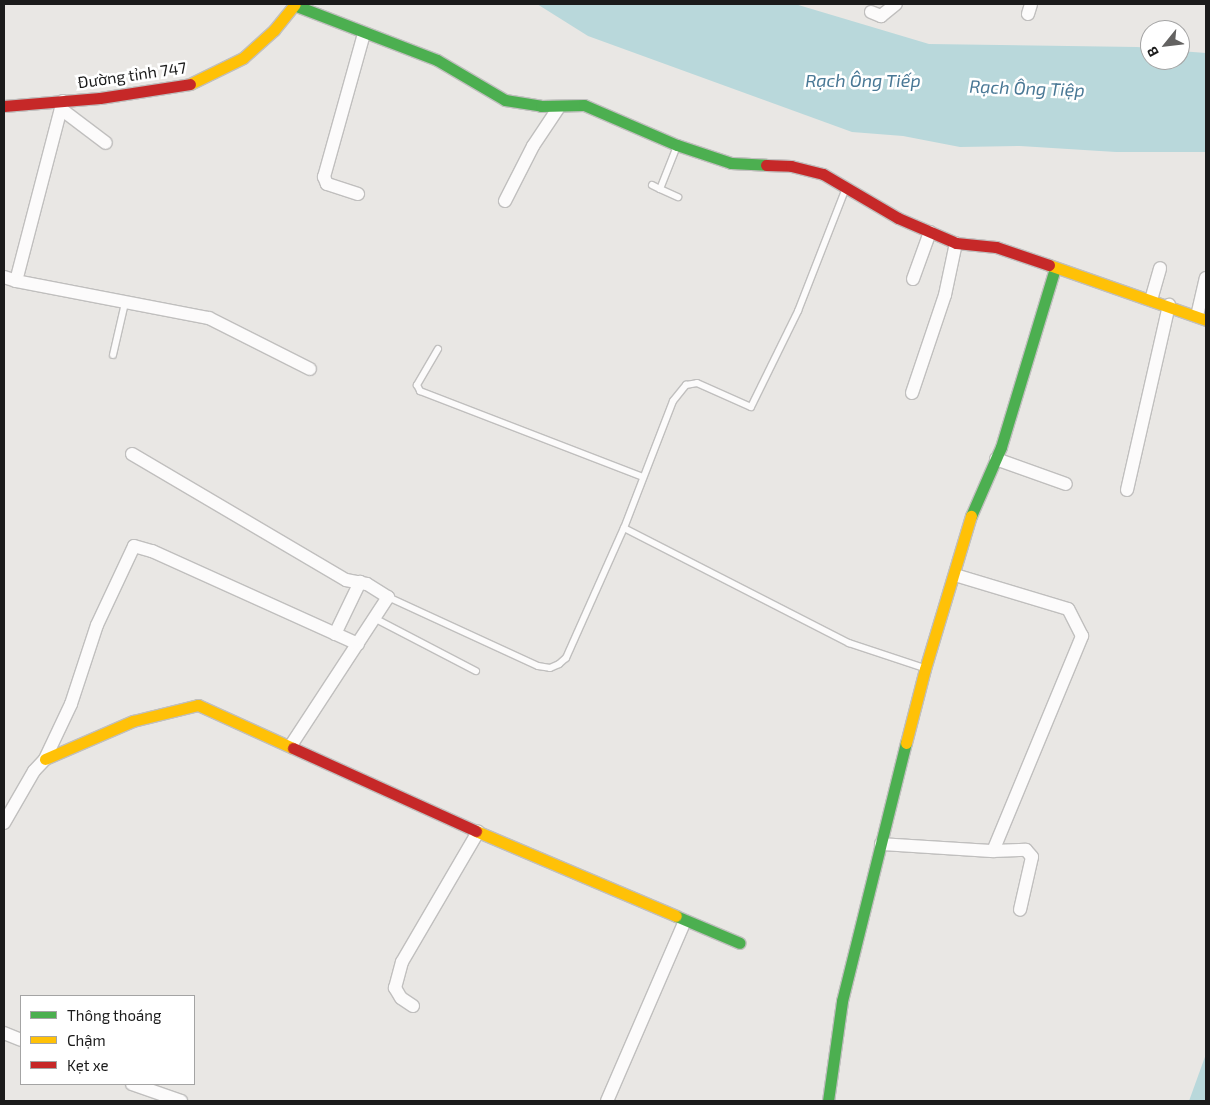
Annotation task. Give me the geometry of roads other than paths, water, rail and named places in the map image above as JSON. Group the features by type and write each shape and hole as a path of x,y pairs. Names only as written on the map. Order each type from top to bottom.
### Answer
{"street":[{"path":"872,12 881,16 896,4"},
{"path":"294,5 364,34 437,60 505,100 559,107 584,105 677,145 731,163 791,166 823,174 898,218 956,243 996,247 1169,305 1202,318 1206,278"},
{"name":"Đường tỉnh 747","path":"4,106 62,105 181,87 202,81 243,58 274,30 294,5"},
{"path":"358,194 327,184 324,177 364,34"},
{"path":"106,143 62,105 10,279 125,304 209,318 310,370"},
{"path":"505,201 533,146 559,107"},
{"path":"913,279 930,232"},
{"path":"912,393 945,295 956,243"},
{"path":"828,1101 842,1001 925,668 974,508 996,459 1055,268"},
{"path":"1151,300 1160,268"},
{"path":"1127,490 1169,305"},
{"path":"132,454 346,580 364,583 388,597 292,745"},
{"path":"996,459 1066,484"},
{"path":"4,823 34,771 45,759 71,704 97,624 134,546 152,551 358,644"},
{"path":"954,575 1068,609 1082,636 993,851"},
{"path":"335,634 364,583"},
{"path":"45,759 132,721 190,704 216,711 478,832 740,943"},
{"path":"414,1006 401,998 394,988 402,962 478,832"},
{"path":"881,844 993,851 1026,850 1032,857 1020,910"},
{"path":"607,1101 685,921"},
{"path":"4,1033 20,1040"},
{"path":"135,1085 180,1101"}],"lane":[{"path":"660,189 677,145"},
{"path":"652,185 678,197"},
{"path":"388,597 538,666 554,667 566,658 624,528 673,401 686,385 697,383 751,407 798,311 847,187"},
{"path":"113,355 125,304"},
{"path":"438,349 417,385 420,391 643,477"},
{"path":"624,528 849,643 925,668"},
{"path":"374,618 476,671"}],"water":[{"name":"Rạch Ông Tiếp","path":"537,4 795,4 929,44 1140,47 1140,70 1190,70 1190,52 1206,53 1206,152 1116,152 1020,146 960,147 903,136 852,132 588,36"},
{"path":"1206,1054 1206,1101 1189,1101"}],"water label":[{"name":"Rạch Ông Tiệp","path":"1027,88"}]}
